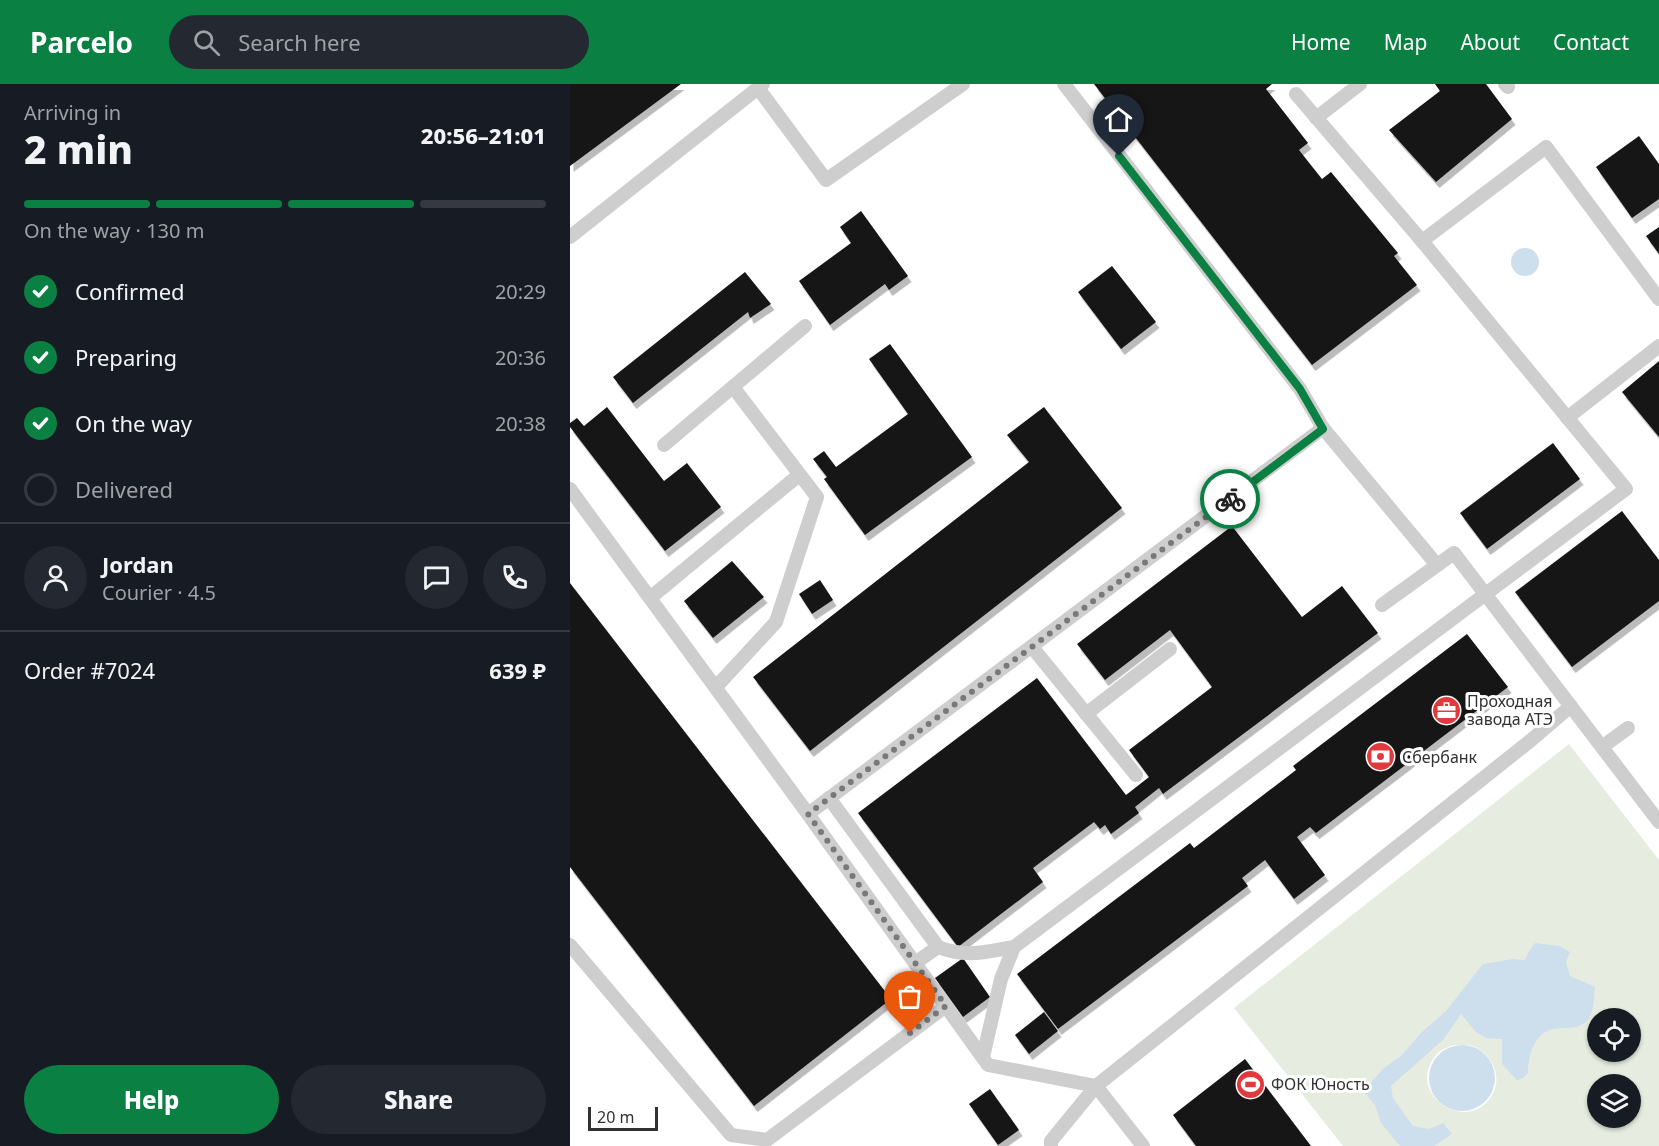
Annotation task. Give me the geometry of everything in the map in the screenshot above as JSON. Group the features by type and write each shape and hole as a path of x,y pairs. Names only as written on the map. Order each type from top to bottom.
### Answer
{"lane":[{"path":"570,237 761,86 826,180 963,84"},
{"path":"1064,84 1300,389 1323,429 1437,565"},
{"path":"1316,118 1360,84"},
{"path":"829,798 938,946 954,953 972,954 1014,946 1626,489 1422,241 1296,94"},
{"path":"1422,241 1546,147 1659,299"},
{"path":"664,445 805,326"},
{"path":"1568,418 1659,345"},
{"path":"716,687 776,622 817,497 733,387"},
{"path":"808,814 1323,429"},
{"path":"650,598 799,475"},
{"path":"570,489 716,687 988,1065 1096,1086 1143,1146"},
{"path":"1382,604 1454,553 1658,819"},
{"path":"1032,647 1136,775"},
{"path":"1086,714 1170,649"},
{"path":"1048,1144 1096,1086 1571,706"},
{"path":"1602,747 1628,728"},
{"path":"570,945 731,1135 767,1140 946,1006"},
{"path":"915,963 938,946"},
{"path":"983,1057 1001,979 1014,946"}],"shaded area":[{"path":"1569,744 1659,860 1659,1146 1343,1146 1234,1008","holes":["1454,1045 1472,1046 1482,1051 1491,1061 1496,1072 1494,1091 1484,1105 1471,1111 1457,1111 1444,1105 1433,1096 1428,1083 1429,1068 1438,1053"]}],"water":[{"path":"1525,248 1535,252 1539,262 1535,272 1525,276 1515,272 1511,262 1515,252"},
{"path":"1535,943 1559,946 1570,952 1566,962 1570,976 1595,987 1593,1008 1587,1008 1587,1021 1570,1028 1547,1031 1542,1035 1531,1052 1528,1073 1522,1079 1517,1080 1502,1064 1502,1039 1486,1038 1476,1032 1461,1014 1444,1039 1391,1086 1393,1098 1413,1126 1429,1129 1443,1123 1452,1134 1434,1146 1400,1146 1381,1123 1375,1105 1363,1091 1384,1068 1401,1056 1422,1032 1446,1011 1483,964 1513,959 1525,960"},
{"path":"1462,1045 1475,1048 1485,1055 1492,1065 1495,1078 1492,1091 1485,1101 1475,1108 1462,1111 1449,1108 1439,1101 1432,1091 1429,1078 1432,1065 1439,1055 1449,1048"}],"building":[{"path":"570,84 681,84 570,166"},
{"path":"1094,84 1272,84 1266,89 1308,143 1299,150 1322,179 1331,172 1398,253 1394,256 1417,285 1312,365"},
{"path":"1435,84 1486,84 1512,119 1436,182 1389,130 1440,91"},
{"path":"1639,136 1659,164 1659,199 1632,218 1596,167"},
{"path":"861,211 908,276 889,290 885,284 830,325 799,281 851,243 840,227"},
{"path":"1659,227 1659,254 1646,236"},
{"path":"1112,266 1156,322 1121,349 1078,292"},
{"path":"745,272 771,304 750,318 748,312 633,403 613,377"},
{"path":"890,344 972,457 865,535 824,479 827,477 813,459 824,451 836,467 908,414 869,359"},
{"path":"1659,361 1659,437 1622,392"},
{"path":"607,407 664,481 687,463 721,507 665,551 570,427 570,423 577,418 584,426"},
{"path":"1044,407 1122,508 810,751 753,677 1029,462 1007,435"},
{"path":"1553,443 1580,479 1487,549 1460,513"},
{"path":"1622,511 1659,560 1659,601 1572,667 1515,592"},
{"path":"1232,526 1302,617 1342,586 1378,633 1163,794 1159,788 1135,807 1139,813 1111,834 1105,825 1100,829 1094,822 1033,868 1043,882 958,947 858,813 1037,678 1126,795 1149,777 1129,750 1212,687 1170,630 1105,680 1077,644"},
{"path":"732,561 764,597 713,638 684,601"},
{"path":"820,580 833,600 812,614 799,594"},
{"path":"570,583 891,999 754,1106 570,867"},
{"path":"1467,634 1508,687 1316,833 1310,827 1297,837 1325,875 1294,899 1265,860 1242,878 1248,886 1058,1029 1017,974 1190,843 1194,848 1296,770 1293,766"},
{"path":"963,958 990,997 963,1017 935,978"},
{"path":"1044,1012 1058,1031 1029,1054 1015,1035"},
{"path":"1245,1059 1311,1146 1196,1146 1173,1115"},
{"path":"990,1089 1019,1130 998,1145 969,1104"}],"way so far":[{"path":"910,1033 946,1006 808,814 1230,499"}],"place":[{"name":"Проходная завода АТЭ","path":"1446,710"},
{"name":"Сбербанк","path":"1381,757"},
{"name":"ФОК Юность","path":"1250,1084"}],"route":[{"path":"1119,156 1300,389 1323,429 1230,499"}]}
